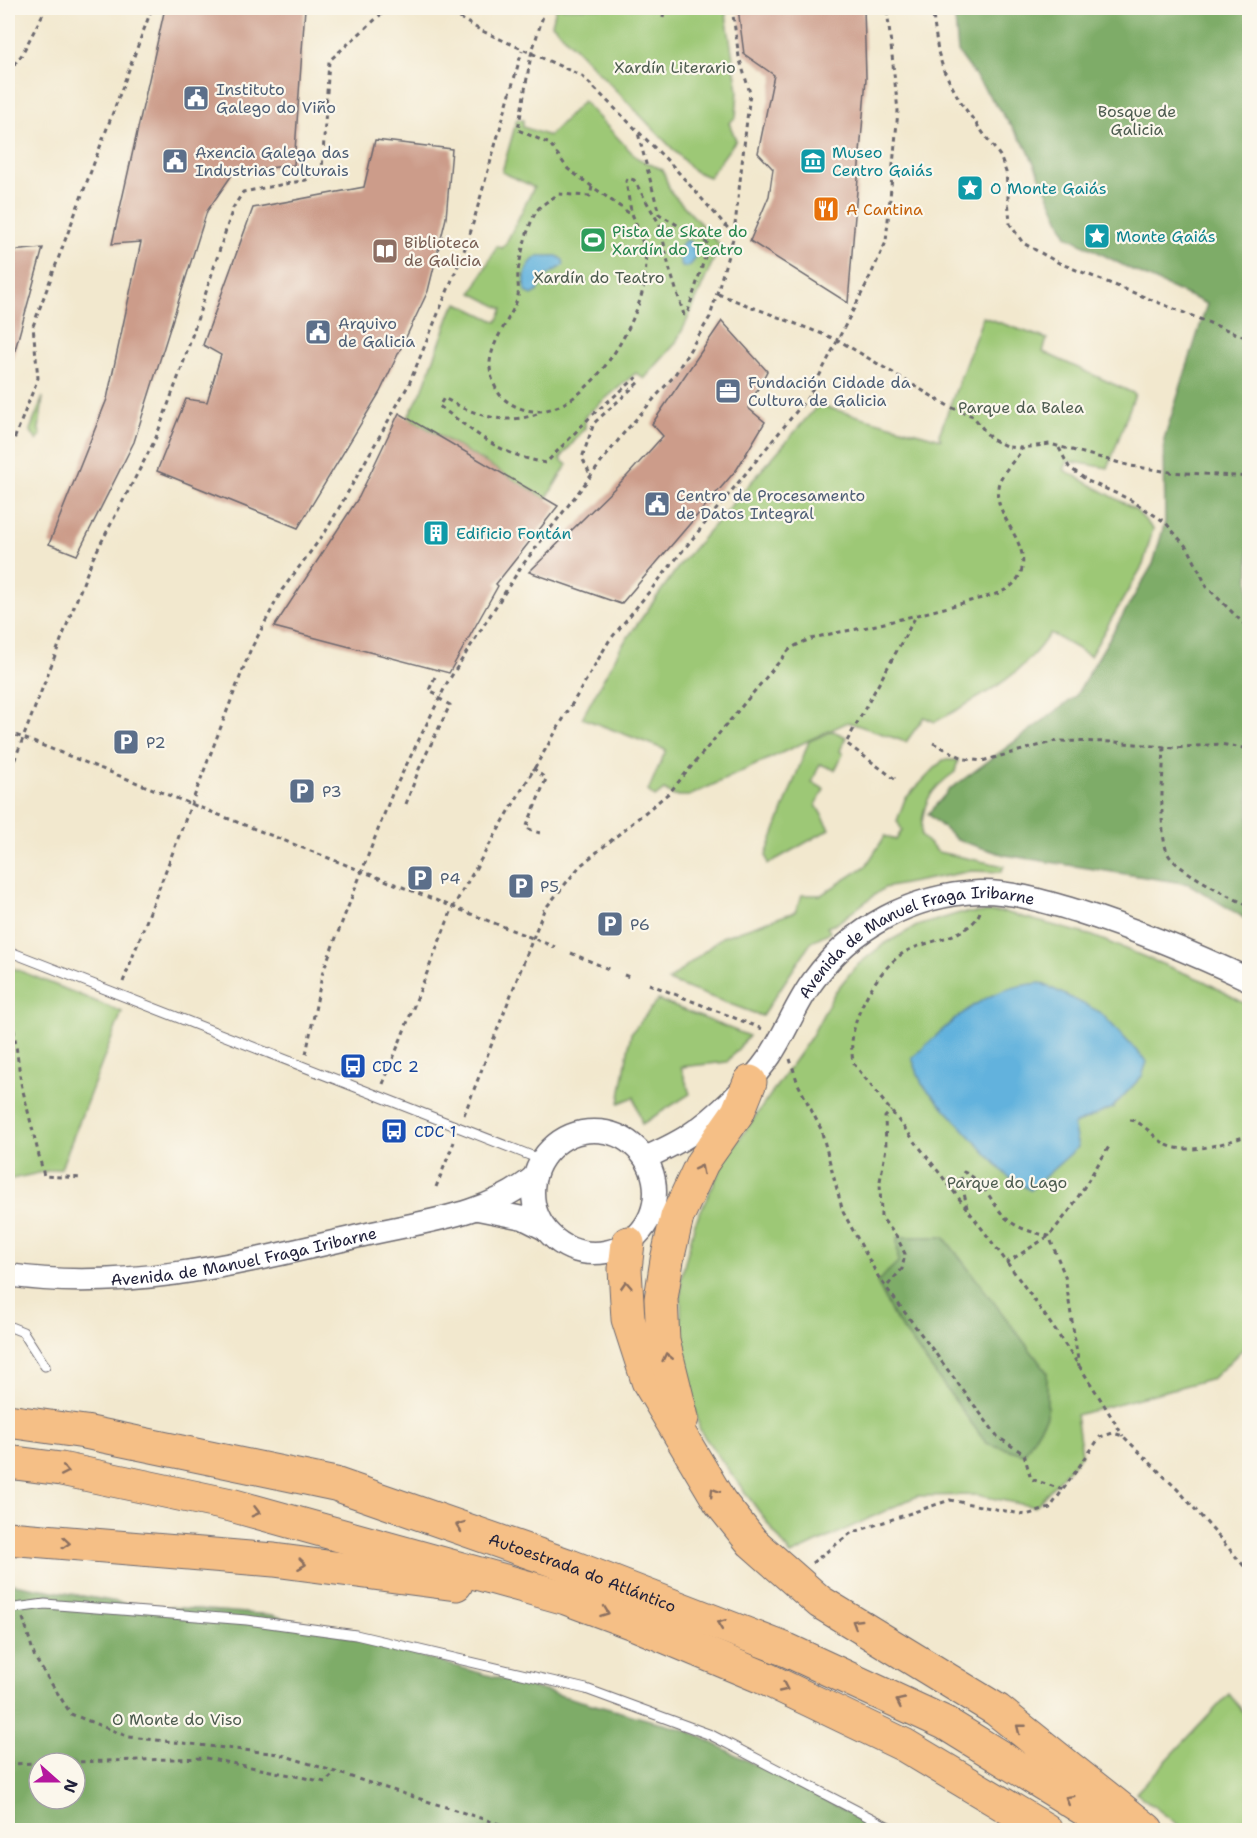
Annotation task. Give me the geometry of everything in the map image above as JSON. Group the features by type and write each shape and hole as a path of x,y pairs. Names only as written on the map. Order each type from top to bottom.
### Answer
{"highway":[{"path":"691,1455 663,1341 661,1299 667,1260 682,1206 702,1163 738,1112 750,1082"},
{"path":"627,1243 625,1269 628,1319 648,1381 720,1502 752,1542 820,1602 998,1710 1148,1830"},
{"name":"Autoestrada do Atlántico","path":"8,1421 86,1432 335,1484 570,1566 787,1650 945,1723 1118,1830"},
{"name":"Autoestrada do Atlántico","path":"8,1462 61,1469 231,1505 566,1598 633,1623 762,1677 904,1745 1046,1830"},
{"path":"8,1538 274,1560 566,1598"}],"street":[{"name":"Avenida de Manuel Fraga Iribarne","path":"8,1275 77,1281 195,1272 478,1209 517,1191 563,1140 572,1135 592,1131 612,1134 631,1143 645,1158 690,1135 750,1082 778,1043 812,982 833,956 862,931 892,912 937,897 980,892 1023,897 1129,927 1250,980"},
{"path":"627,1243 641,1230 651,1214 655,1195 653,1176 645,1158"},
{"path":"538,1168 534,1204 545,1229"},
{"name":"Avenida de Manuel Fraga Iribarne","path":"478,1209 523,1218 545,1229 558,1242 583,1252 611,1251 627,1243"}],"lane":[{"path":"8,221 8,241"},
{"path":"8,951 378,1097 538,1168"},
{"path":"8,1326 23,1332 45,1366"},
{"path":"8,1609 45,1604 212,1617 356,1635 586,1689 711,1735 894,1830"}],"path":[{"path":"8,72 21,56 46,8"},
{"path":"8,454 38,378 33,326 152,8"},
{"path":"8,777 92,560 155,440 182,367 233,208 243,192 306,180 322,170 329,62 388,8"},
{"path":"443,8 522,51 582,76 685,180 734,235"},
{"path":"543,8 543,16 531,55 518,129 550,144 568,170 633,216"},
{"path":"663,18 664,8"},
{"path":"303,1068 323,970 392,794 440,698 521,567 591,476 674,376 710,317 734,235 750,93 739,57 732,8"},
{"path":"378,1097 453,907 533,768 609,641 803,404 838,340 886,242 898,111 887,8"},
{"path":"932,8 938,52 944,71 957,96 1003,164 1008,214 1016,235 1023,243 1059,263 1250,339"},
{"path":"117,995 250,651 282,590 326,531 409,384 468,241 522,51"},
{"path":"591,476 582,458 594,423 639,382 636,378 592,415 546,463 521,458 486,442 439,406 444,398 466,410 501,420 522,419 570,398 595,377 612,357 634,320 645,278 646,254 642,234 633,216 626,181 628,178 634,180 660,225 669,267 684,315 688,311 710,244 659,214 638,133"},
{"path":"539,413 512,405 501,397 494,384 489,365 494,343 517,299 522,251 538,209 558,194 590,196 592,188"},
{"path":"717,294 838,340 950,407 974,416 985,432 1001,445 1023,448 1044,444 1141,467 1250,477"},
{"path":"1059,447 1069,468 1088,481 1129,499 1165,522 1189,550 1207,587 1250,630"},
{"path":"464,1114 544,910 580,866 670,792 789,650 807,640 916,616 995,594 1015,582 1021,571 1020,546 998,500 997,488 1000,480 1023,448"},
{"path":"895,779 846,743 916,616"},
{"path":"406,804 419,769 450,705 429,690 435,677"},
{"path":"8,732 555,947"},
{"path":"933,743 965,759 982,761 1056,741 1115,742 1164,747 1220,744 1250,749"},
{"path":"1164,747 1164,822 1168,854 1186,871 1250,907"},
{"path":"533,768 546,779 526,828 540,833"},
{"path":"980,892 981,911 976,922 960,932 932,940 904,953 884,973 864,1002 851,1035 849,1050 854,1064 968,1209 1079,1367 1123,1436 1181,1493 1250,1573"},
{"path":"571,953 611,969"},
{"path":"624,975 632,978"},
{"path":"649,984 758,1027"},
{"path":"8,985 21,1083 44,1176 82,1178"},
{"path":"789,1055 798,1084 821,1130 843,1212 879,1278 998,1437 1024,1454 1031,1479 1064,1490"},
{"path":"887,1286 902,1269 905,1254 897,1237 881,1217 880,1181 886,1148 885,1117 891,1111"},
{"path":"1130,1120 1167,1146 1182,1149 1200,1148 1250,1135"},
{"path":"436,1187 454,1142"},
{"path":"1006,1263 1048,1236 1070,1210 1110,1145"},
{"path":"968,1209 961,1177 964,1172 986,1190 1004,1216 1027,1232 1048,1236"},
{"path":"1048,1236 1065,1276 1079,1367"},
{"path":"809,1566 851,1533 950,1500 1026,1515 1050,1508 1100,1437 1113,1433 1123,1436"},
{"path":"20,1608 35,1658 71,1714 129,1737 279,1754 499,1824 507,1830"},
{"path":"8,1764 206,1758 326,1782 335,1773"}],"green space":[{"name":"Xardín Literario","path":"556,8 725,8 738,90 736,117 729,123 736,140 709,177 694,171 552,24"},
{"name":"Bosque de Galicia","path":"954,8 1249,8 1249,921 1189,884 1005,855 957,840 928,814 949,790 1075,697 1153,564 1165,522 1164,439 1207,304 1138,273 1067,236 1027,148 958,52"},
{"name":"Xardín do Teatro","path":"583,101 637,158 663,170 670,191 720,245 675,344 644,379 636,373 585,416 585,428 560,459 567,465 546,499 408,417 422,391 452,310 458,303 497,322 503,309 472,293 497,246 502,248 505,245 534,187 502,172 517,119 523,120 523,127 549,136"},
{"name":"Parque da Balea","path":"983,317 1047,339 1043,352 1135,394 1108,468 1068,461 1064,470 1135,509 1153,529 1143,565 1090,656 1050,633 1026,663 1013,675 984,695 935,722 924,717 906,742 848,722 689,796 674,796 664,790 655,797 648,791 666,750 582,718 621,647 681,563 818,405 941,439 939,435"},
{"path":"43,397 39,430 41,435 37,441 30,430"},
{"path":"833,731 846,737 840,751 843,754 835,770 820,764 812,782 824,789 816,805 830,829 768,864 766,855 809,741"},
{"path":"943,760 958,760 955,772 933,791 925,806 921,836 938,852 1004,866 1001,872 971,871 884,888 836,924 827,927 830,932 812,941 762,1016 668,981 722,937 795,912 802,895 821,895 866,866 885,836 896,840 902,830 897,821 905,799"},
{"name":"Parque do Lago","path":"1004,912 1093,936 1204,981 1249,1006 1249,1343 1213,1378 1076,1415 1082,1454 1035,1507 977,1495 917,1496 791,1555 700,1431 681,1347 681,1278 695,1223 726,1158 811,1037 835,992 855,967 884,944 917,926 960,913"},
{"path":"8,966 122,1012 61,1168 12,1179 8,1178"},
{"path":"658,1000 749,1036 727,1062 681,1067 690,1094 642,1124 634,1097 619,1103 631,1033"},
{"path":"897,1237 944,1237 1047,1372 1047,1416 1024,1454 986,1443 893,1316 877,1282 898,1262"},
{"name":"O Monte do Viso","path":"8,1583 129,1604 272,1615 689,1731 883,1830 8,1830"},
{"path":"1229,1694 1249,1719 1249,1830 1185,1830 1136,1793"}],"water":[{"path":"686,240 692,243 696,257 690,265 682,267 681,245"},
{"path":"538,256 557,256 563,260 564,265 548,275 537,292 532,295 526,292 525,276 530,263"},
{"path":"1041,983 1100,1012 1147,1062 1142,1076 1112,1108 1073,1125 1078,1147 1030,1190 1007,1176 922,1084 912,1058 955,1019 985,999 1002,991"}],"building":[{"path":"165,8 305,8 294,165 234,172 207,211 134,442 77,555 49,544 107,399 141,242 112,244"},
{"name":"Museo Centro Gaiás","path":"738,8 864,8 866,78 848,303 750,241 769,196 773,169 758,153 774,75 744,54"},
{"path":"375,140 452,149 446,218 428,291 380,392 298,528 157,471 186,399 207,402 221,355 203,345 253,208 364,187"},
{"path":"43,248 12,361 8,360 8,261 11,251"},
{"path":"722,321 767,371 748,408 765,422 737,469 621,604 529,572 627,476 663,436 652,424"},
{"name":"Edificio Fontán","path":"399,413 558,506 496,584 498,586 449,673 274,627 359,497"}],"place":[{"name":"Instituto Galego do Viño","path":"196,98"},
{"name":"Axencia Galega das Industrias Culturais","path":"175,161"},
{"name":"Museo Centro Gaiás","path":"813,161"},
{"name":"O Monte Gaiás","path":"970,188"},
{"name":"A Cantina","path":"826,209"},
{"name":"Monte Gaiás","path":"1097,236"},
{"name":"Pista de Skate do Xardín do Teatro","path":"593,240"},
{"name":"Biblioteca de Galicia","path":"385,251"},
{"name":"Arquivo de Galicia","path":"318,332"},
{"name":"Fundación Cidade da Cultura de Galicia","path":"728,391"},
{"name":"Centro de Procesamento de Datos Integral","path":"657,504"},
{"name":"Edificio Fontán","path":"436,533"},
{"name":"P2","path":"126,742"},
{"name":"P3","path":"302,791"},
{"name":"P4","path":"420,878"},
{"name":"P5","path":"521,886"},
{"name":"P6","path":"610,924"},
{"name":"CDC 2","path":"353,1066"},
{"name":"CDC 1","path":"394,1131"}]}
